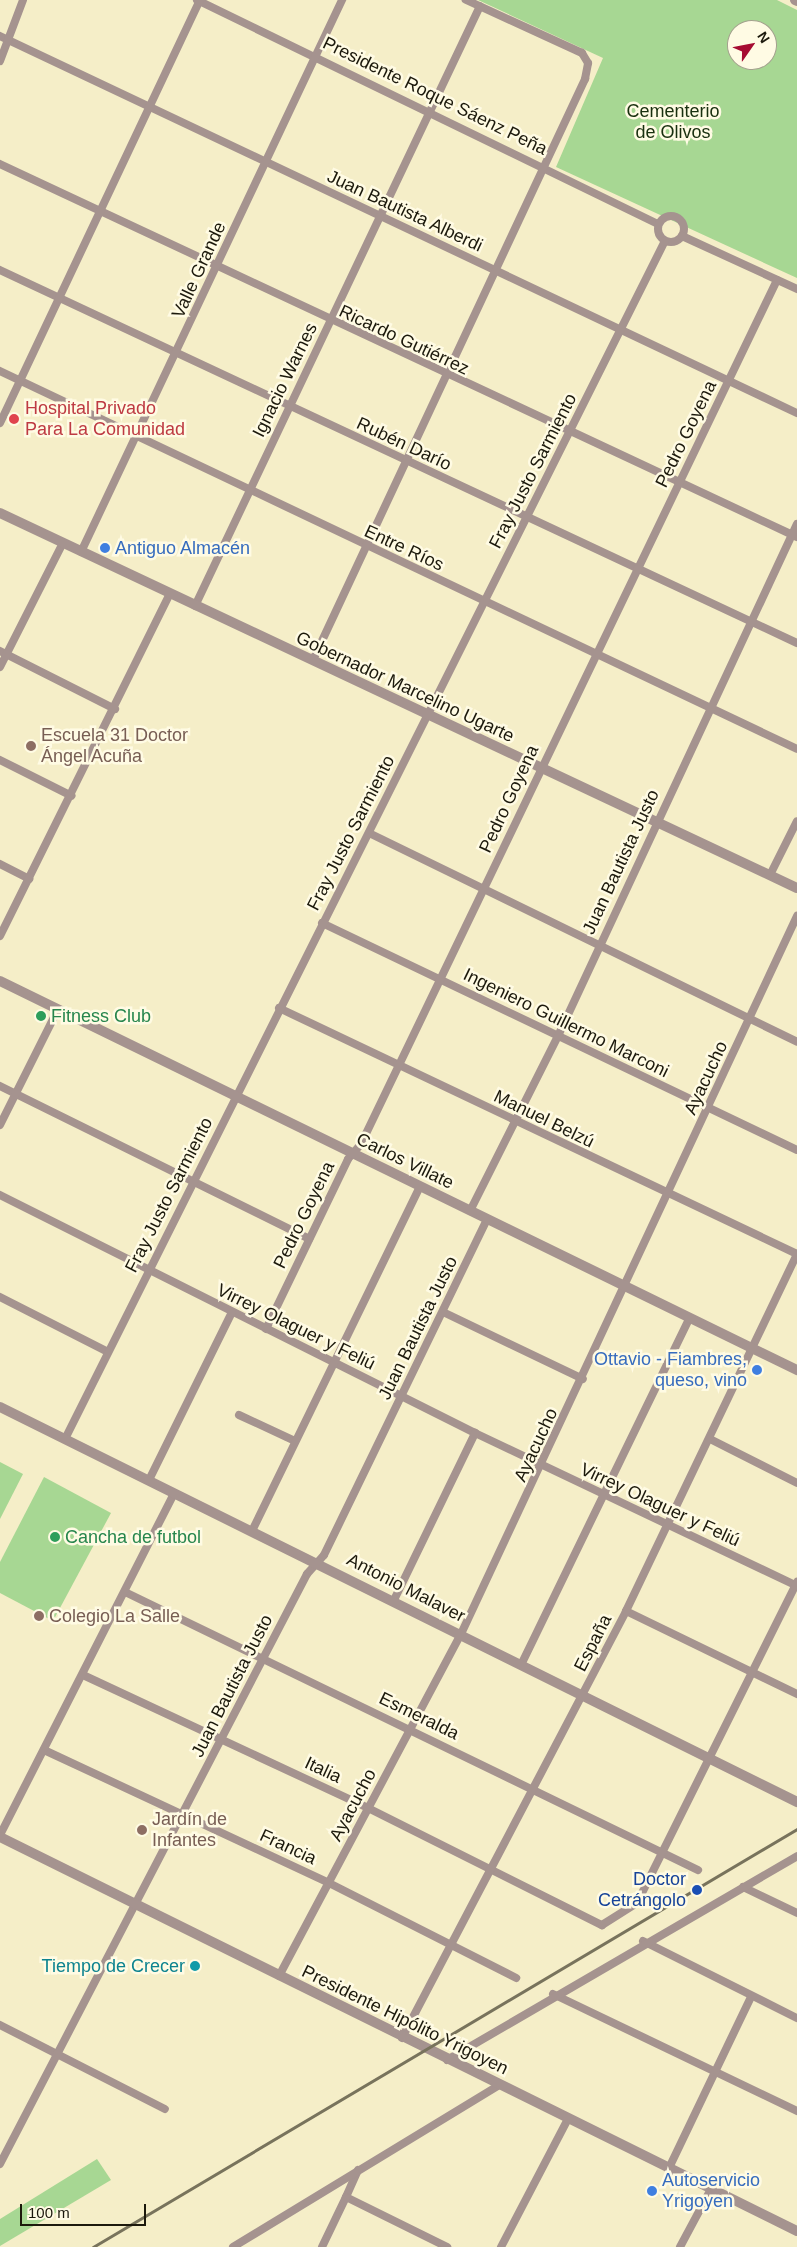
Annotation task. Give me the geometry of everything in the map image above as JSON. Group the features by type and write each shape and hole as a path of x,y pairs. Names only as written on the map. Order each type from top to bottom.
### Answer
{"street":[{"path":"0,61 23,0"},
{"path":"0,423 150,108 199,0"},
{"name":"Presidente Roque Sáenz Peña","path":"199,0 542,164 658,224"},
{"name":"Valle Grande","path":"81,552 267,163 314,55 342,0"},
{"path":"313,660 365,546 447,376 542,164 585,79 588,64 582,54 466,0"},
{"name":"Ignacio Warnes","path":"195,606 480,6"},
{"name":"Juan Bautista Alberdi","path":"0,36 797,413"},
{"name":"Ricardo Gutiérrez","path":"0,164 329,322 795,536"},
{"path":"677,217 683,223 682,236 673,242 665,241 659,236 658,224 664,218 677,217"},
{"path":"682,236 797,289"},
{"name":"Fray Justo Sarmiento","path":"65,1439 279,1008 369,833 665,241"},
{"name":"Rubén Darío","path":"0,270 797,643"},
{"name":"Pedro Goyena","path":"266,1329 352,1154 399,1065 777,280"},
{"name":"Entre Ríos","path":"0,372 248,492 797,749"},
{"name":"Gobernador Marcelino Ugarte","path":"0,513 540,769 656,821 797,888"},
{"name":"Juan Bautista Justo","path":"470,1211 513,1120 558,1036 656,821 795,536 797,524"},
{"path":"0,667 3,653 63,544"},
{"path":"0,936 72,796 170,594"},
{"path":"3,653 115,709"},
{"path":"0,760 72,796"},
{"path":"770,875 797,821"},
{"path":"369,833 797,1042"},
{"path":"0,864 30,879"},
{"name":"Ayacucho","path":"279,1976 461,1634 543,1466 797,916"},
{"name":"Ingeniero Guillermo Marconi","path":"322,923 797,1150"},
{"name":"Carlos Villate","path":"0,981 234,1098 420,1186 689,1319 797,1370"},
{"name":"Manuel Belzú","path":"279,1008 668,1195 797,1254"},
{"path":"0,1126 58,1009"},
{"path":"0,1086 309,1240"},
{"path":"252,1531 420,1186"},
{"name":"Virrey Olaguer y Feliú","path":"0,1195 148,1271 475,1433 796,1585"},
{"name":"Juan Bautista Justo","path":"0,2164 138,1906 262,1660 317,1562 403,1396 487,1220"},
{"name":"España","path":"402,2038 626,1611 797,1254"},
{"path":"0,1297 108,1352"},
{"path":"149,1480 232,1312"},
{"path":"443,1312 583,1379"},
{"path":"521,1665 689,1319"},
{"name":"Antonio Malaver","path":"0,1407 394,1600 797,1802"},
{"path":"239,1415 295,1441"},
{"path":"394,1600 475,1433"},
{"path":"710,1439 797,1483"},
{"path":"0,1836 174,1493"},
{"path":"663,1854 708,1757 796,1585"},
{"name":"Esmeralda","path":"125,1592 262,1660 411,1727 532,1790 698,1870"},
{"path":"626,1611 797,1694"},
{"name":"Italia","path":"83,1674 368,1808 490,1871 602,1925 637,1903 663,1854"},
{"name":"Francia","path":"44,1750 329,1883 516,1978"},
{"name":"Presidente Hipólito Yrigoyen","path":"0,1836 402,2038 797,2231"},
{"path":"447,2060 643,1941 797,1856"},
{"path":"743,1887 797,1913"},
{"path":"643,1941 751,1997 797,2018"},
{"path":"553,1994 797,2111"},
{"path":"668,2168 751,1997"},
{"path":"0,2025 165,2109"},
{"path":"233,2247 499,2085"},
{"path":"501,2247 568,2119"},
{"path":"322,2247 358,2170"},
{"path":"680,2247 711,2189"},
{"path":"346,2197 447,2247"}],"green space":[{"name":"Cementerio de Olivos","path":"478,0 777,0 797,10 797,278 556,167 603,58"},
{"path":"0,1462 23,1474 0,1519"},
{"name":"Cancha de futbol","path":"44,1477 111,1513 53,1621 0,1593 0,1562"},
{"path":"97,2159 111,2180 0,2246 0,2219"}],"railway":[{"path":"93,2247 797,1829"}],"place":[{"name":"Hospital Privado Para La Comunidad","path":"14,419"},
{"name":"Antiguo Almacén","path":"105,548"},
{"name":"Escuela 31 Doctor Ángel Acuña","path":"31,746"},
{"name":"Fitness Club","path":"41,1016"},
{"name":"Ottavio - Fiambres, queso, vino","path":"757,1370"},
{"name":"Cancha de futbol","path":"55,1537"},
{"name":"Colegio La Salle","path":"39,1616"},
{"name":"Jardín de Infantes","path":"142,1830"},
{"name":"Doctor Cetrángolo","path":"697,1890"},
{"name":"Tiempo de Crecer","path":"195,1966"},
{"name":"Autoservicio Yrigoyen","path":"652,2191"}]}
